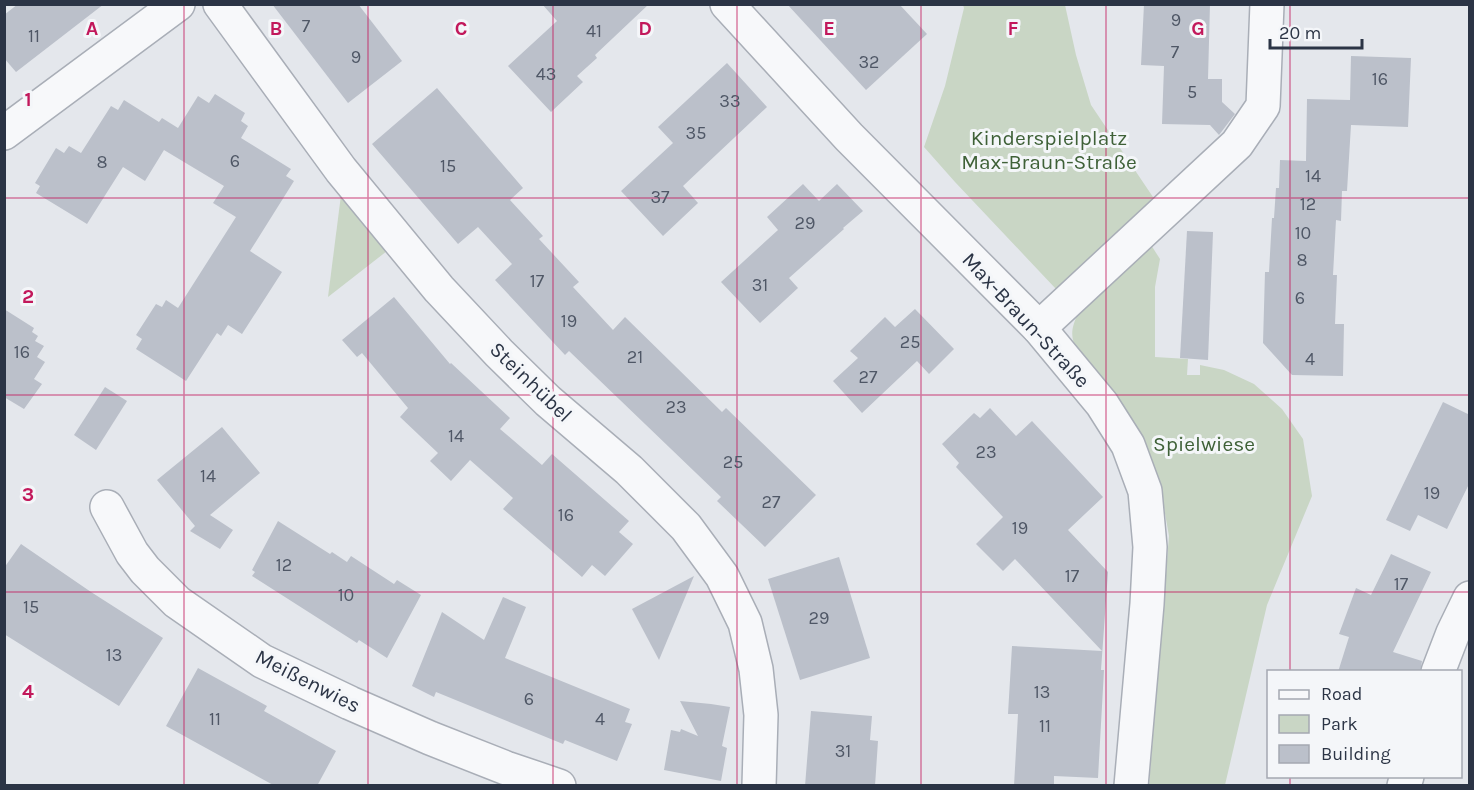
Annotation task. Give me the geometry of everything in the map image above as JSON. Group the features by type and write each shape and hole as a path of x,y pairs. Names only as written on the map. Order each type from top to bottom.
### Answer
{"street":[{"path":"4,133 178,4"},
{"name":"Steinhübel","path":"220,4 341,170 439,289 548,401 629,470 686,527 722,576 745,623 756,669 761,715 759,786"},
{"name":"Max-Braun-Straße","path":"727,4 849,138 1039,328 1102,404 1128,445 1145,491 1150,547 1131,786"},
{"path":"1039,328 1237,144 1263,106 1267,4"},
{"name":"Meißenwies","path":"107,507 132,553 145,570 177,602 262,661 430,738 506,768 560,786"},
{"path":"1439,670 1470,598"}],"green space":[{"name":"Kinderspielplatz Max-Braun-Straße","path":"963,5 1065,5 1076,55 1091,105 1155,200 1056,289 924,147 945,86"},
{"path":"341,195 387,251 328,297"},
{"name":"Spielwiese","path":"1151,245 1160,259 1155,287 1155,357 1188,359 1187,375 1200,375 1200,365 1224,370 1254,384 1282,409 1303,439 1312,496 1267,605 1225,785 1149,785 1169,536 1160,485 1140,440 1079,356 1073,338 1074,324 1079,311"}],"building":[{"path":"18,4 104,4 16,72 4,58 4,15"},
{"path":"272,4 358,4 402,61 348,103"},
{"path":"542,4 649,4 595,55 597,58 577,76 583,82 551,112 508,66 557,21"},
{"path":"787,4 899,4 927,34 866,90"},
{"path":"1144,4 1210,4 1208,79 1222,79 1222,102 1235,114 1219,135 1210,125 1162,124 1164,66 1141,65"},
{"path":"1351,56 1411,58 1408,127 1351,125 1347,191 1342,191 1341,221 1336,220 1333,275 1337,275 1335,324 1344,324 1343,376 1292,375 1263,343 1265,272 1269,272 1272,218 1274,218 1276,188 1279,188 1280,160 1306,161 1307,99 1350,100"},
{"path":"727,63 767,107 683,186 698,203 663,236 621,191 673,143 658,127"},
{"path":"437,88 523,188 510,200 543,236 539,239 579,282 573,287 613,330 625,317 722,412 726,408 816,495 765,547 717,501 721,497 569,351 565,355 495,280 512,264 478,227 458,244 372,144"},
{"path":"215,94 245,113 241,121 248,126 241,138 291,169 286,176 294,181 250,251 282,272 242,334 228,325 221,336 217,333 186,381 136,349 142,339 136,335 156,304 162,307 166,300 178,308 236,217 213,203 224,186 164,150 145,181 123,167 87,224 36,193 40,186 35,183 56,148 64,153 69,146 81,153 111,106 118,110 124,100 159,122 162,118 178,128 198,96 209,103"},
{"path":"803,184 819,201 837,184 863,211 789,278 798,288 760,323 721,282 778,230 767,217"},
{"path":"1187,231 1213,232 1208,360 1180,358"},
{"path":"394,297 450,364 510,418 500,429 542,465 552,454 629,521 619,532 633,544 605,576 592,565 582,577 503,509 513,498 470,460 451,481 430,461 438,453 400,417 408,408 362,353 357,357 342,340"},
{"path":"4,309 34,328 32,332 38,336 35,341 44,346 37,357 45,362 34,379 42,384 24,409 4,397"},
{"path":"915,309 954,349 929,374 917,361 862,413 833,381 858,358 850,351 885,317 895,327"},
{"path":"105,387 127,401 96,450 74,435"},
{"path":"1443,402 1470,415 1470,482 1447,529 1418,515 1410,531 1386,520"},
{"path":"990,408 1016,436 1032,421 1103,497 1068,530 1108,572 1101,670 1104,670 1098,778 1054,776 1054,786 1014,786 1018,714 1008,714 1012,646 1102,651 1015,559 1003,571 976,544 1003,517 956,467 959,463 942,444 974,413 980,418"},
{"path":"222,427 260,473 210,515 233,530 220,549 190,531 195,526 157,480"},
{"path":"278,521 330,554 332,552 347,562 351,556 394,584 397,580 421,595 387,658 359,640 357,643 252,576 255,572 252,570"},
{"path":"21,544 163,638 119,706 4,634 4,568"},
{"path":"1391,554 1431,572 1393,652 1422,661 1420,670 1339,670 1349,637 1339,634 1356,588 1371,595"},
{"path":"839,557 870,658 800,680 768,579"},
{"path":"694,576 659,660 632,609"},
{"path":"503,597 526,607 505,658 630,709 625,722 632,724 617,761 565,740 563,744 436,692 434,697 412,686 442,612 484,640"},
{"path":"198,668 267,706 264,711 336,751 317,786 275,786 166,726"},
{"path":"680,701 730,707 722,746 727,748 721,781 664,770 671,730 680,732 681,729 698,736"},
{"path":"811,711 872,716 870,740 878,741 875,786 805,786"}]}
